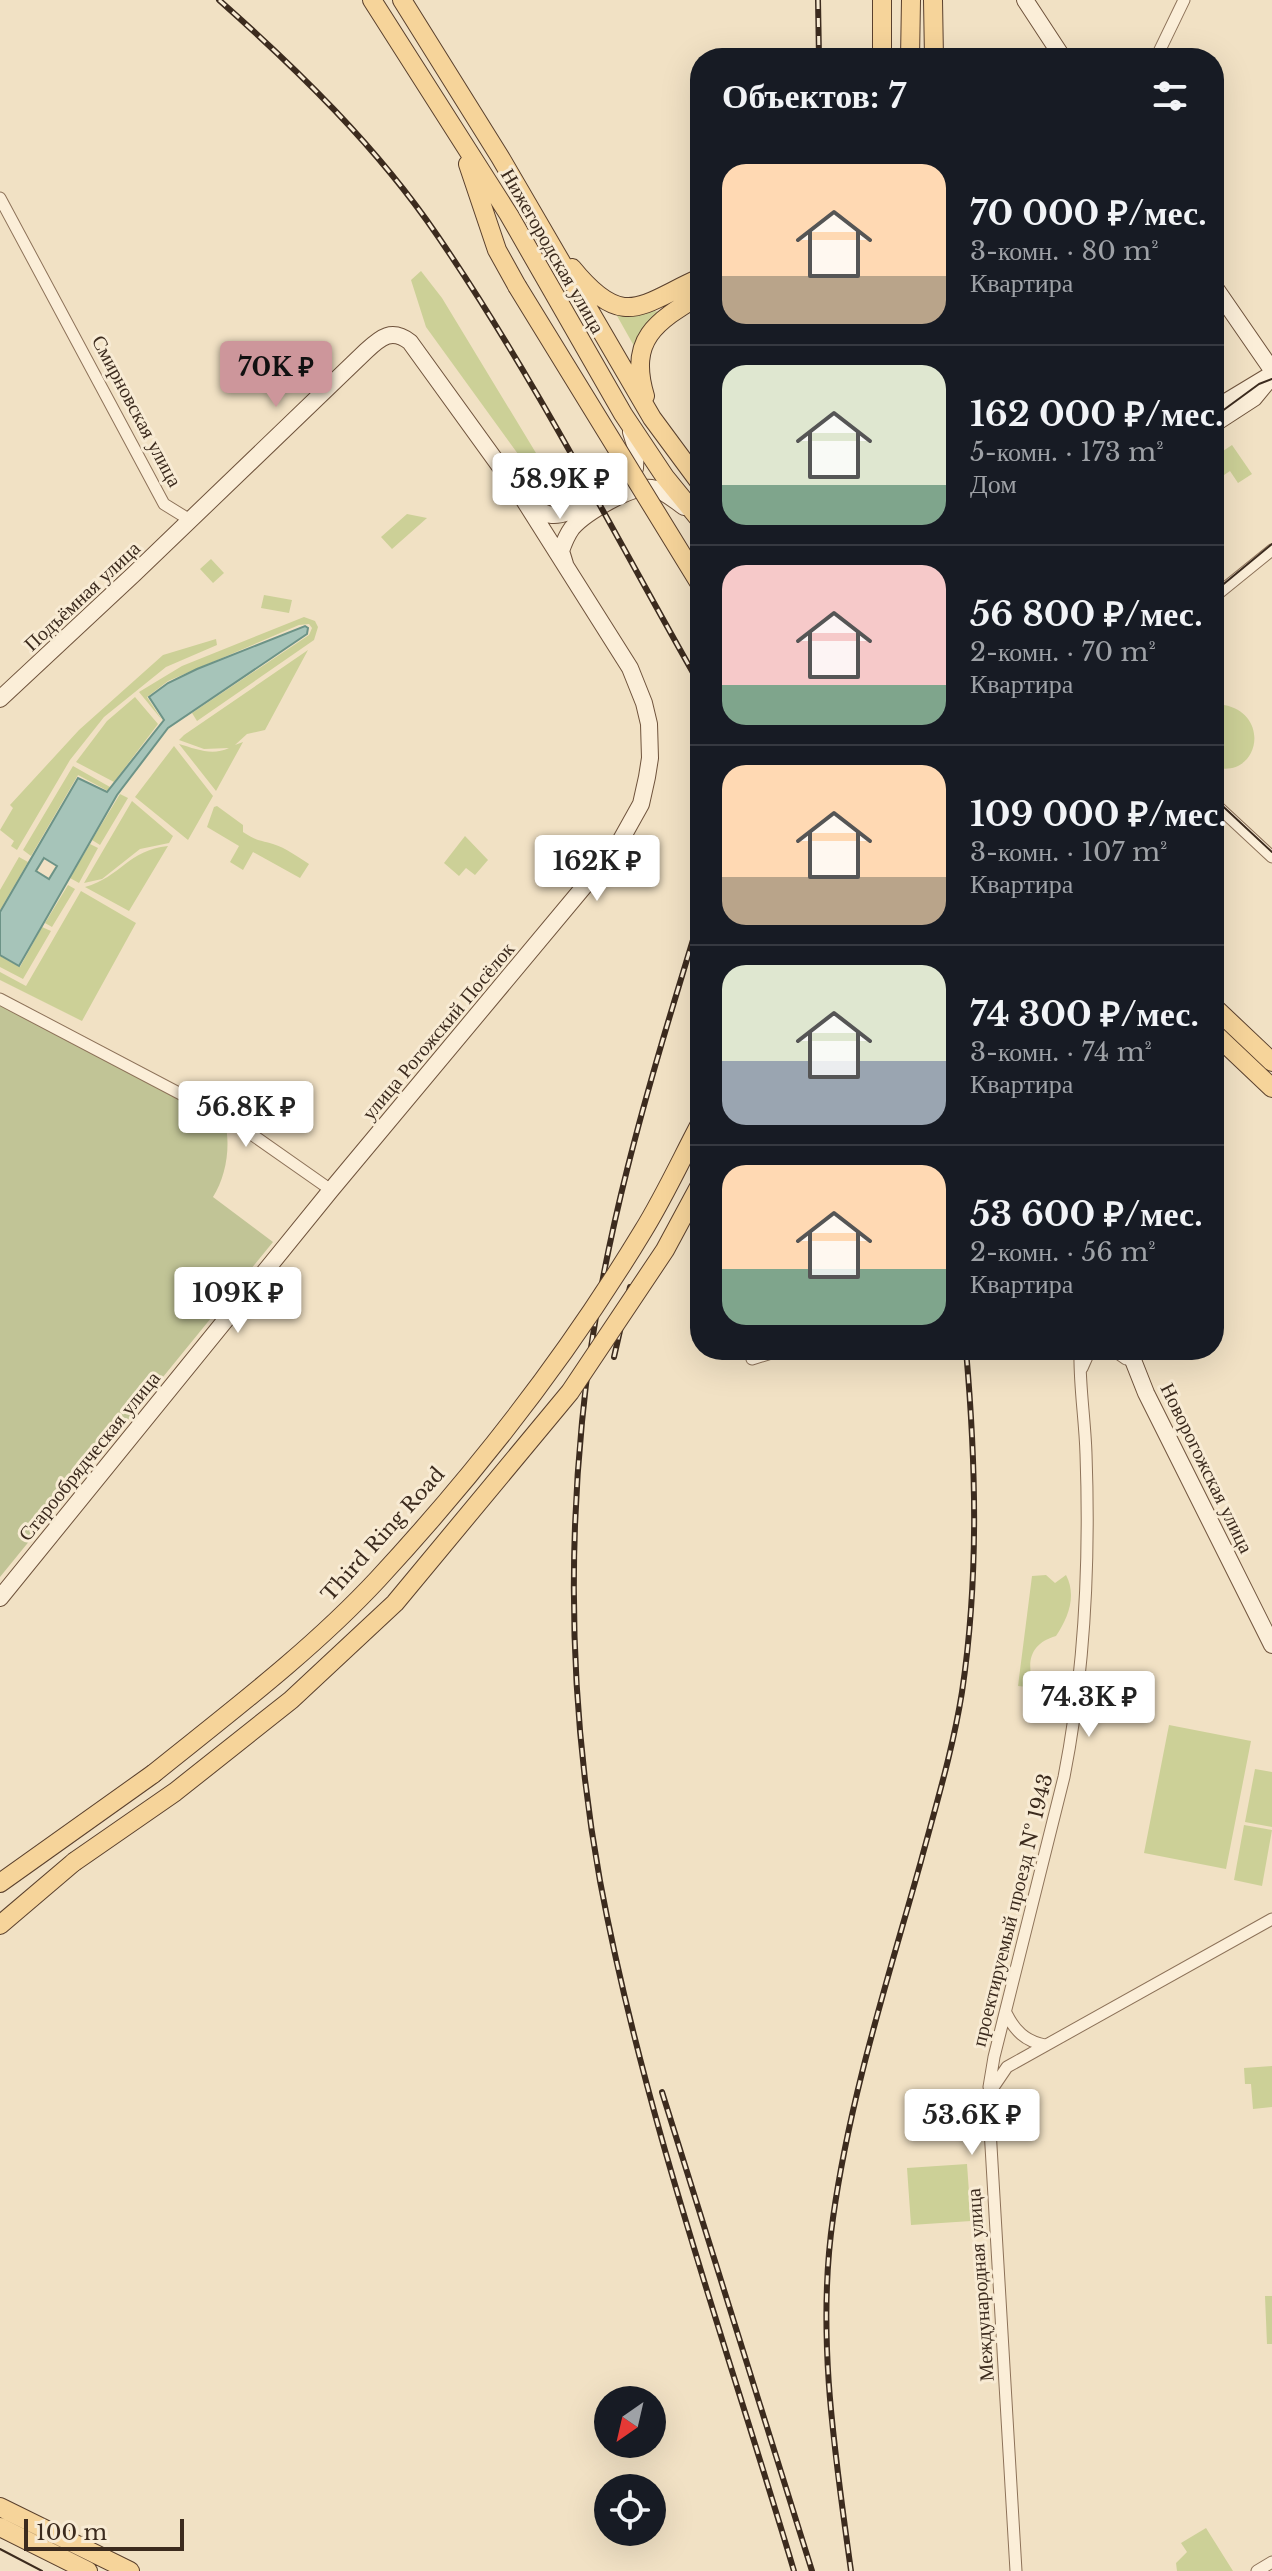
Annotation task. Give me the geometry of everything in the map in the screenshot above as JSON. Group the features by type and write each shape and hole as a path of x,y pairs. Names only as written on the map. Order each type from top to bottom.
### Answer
{"main road":[{"name":"Нижегородская улица","path":"372,0 509,215 623,414 665,477 690,508"},
{"name":"Нижегородская улица","path":"402,0 546,235 652,418 690,469"},
{"path":"882,0 882,48"},
{"path":"910,48 911,0"},
{"path":"933,0 934,48"},
{"path":"443,111 471,172 497,250 690,568"},
{"path":"546,235 577,274 600,297 614,305 659,309 690,298"},
{"path":"652,418 642,384 640,357 659,309 690,286"},
{"path":"1224,1016 1272,1062"},
{"path":"1224,1042 1272,1088"},
{"name":"Third Ring Road","path":"0,1883 153,1774 273,1678 377,1580 554,1367 643,1230 690,1143"},
{"path":"0,1913 175,1792 291,1700 395,1603 570,1392 665,1250 690,1204"},
{"path":"0,1873 60,1840"},
{"path":"0,1925 74,1862"},
{"path":"2,2512 65,2564 88,2571"},
{"path":"2,2512 130,2571"}],"street":[{"path":"409,0 432,45"},
{"path":"1025,0 1056,48"},
{"path":"1161,48 1184,0"},
{"name":"Смирновская улица","path":"0,198 164,504 190,520"},
{"path":"1224,301 1272,373"},
{"name":"улица Рогожский Посёлок","path":"190,520 366,351 389,334 400,334 410,342 522,497 630,668 649,724 650,758 641,804 617,847 331,1190"},
{"path":"1224,403 1272,373"},
{"path":"1224,418 1254,398 1272,373"},
{"path":"522,497 545,514 563,514 630,476 635,468 636,448 623,414"},
{"path":"565,566 561,551 572,528 581,519 629,491 649,487 659,490 690,513"},
{"name":"Подъёмная улица","path":"0,699 190,520"},
{"path":"1224,589 1272,550"},
{"path":"1224,812 1270,852"},
{"path":"0,999 242,1126 331,1190"},
{"name":"Старообрядческая улица","path":"0,1598 331,1190"},
{"name":"проектируемый проезд № 1943","path":"988,2095 994,2057 1072,1737 1083,1649 1088,1543 1080,1360"},
{"path":"1081,1372 1086,1360"},
{"name":"Новорогожская улица","path":"1128,1360 1140,1376 1272,1645"},
{"path":"988,2095 1007,2067 1272,1919"},
{"path":"1006,2013 1021,2035 1029,2041 1045,2045"},
{"name":"Международная улица","path":"988,2095 1016,2571"},
{"path":"1257,2571 1272,2562"}],"green space":[{"path":"421,271 442,298 539,458 534,476 426,327 411,280"},
{"path":"659,312 634,346 616,314"},
{"path":"1232,445 1252,474 1238,483 1230,471 1224,475 1224,450"},
{"path":"407,514 427,518 392,549 381,537"},
{"path":"211,559 224,573 213,583 200,569"},
{"path":"264,595 292,600 289,613 261,608"},
{"path":"304,617 315,621 318,627 314,640 197,721 192,713 309,635 312,628 309,624 299,625 168,681 147,697 162,720 139,692 182,666"},
{"path":"216,639 217,645 166,667 104,717 70,760 17,850 11,846 14,841 0,830 13,808 10,805 79,730 163,655"},
{"path":"308,650 265,730 247,734 235,745 243,742 216,791 179,744 210,752 229,748 204,749 179,740"},
{"path":"135,697 158,724 114,782 76,762 107,721"},
{"path":"1224,705 1239,711 1249,720 1254,732 1250,755 1241,764 1224,768"},
{"path":"174,746 213,796 188,840 135,797"},
{"path":"73,766 110,787 108,791 78,775 31,856 23,850"},
{"path":"120,794 128,798 100,845 92,840"},
{"path":"132,801 173,836 169,843 140,849 102,879 84,883"},
{"path":"217,806 243,825 243,832 283,848 309,864 300,878 253,852 243,870 230,862 239,846 207,827"},
{"path":"465,836 488,860 475,875 466,868 459,876 444,863"},
{"path":"90,844 98,848 79,883 70,878"},
{"path":"168,846 129,911 85,887 108,877 143,853"},
{"path":"19,857 28,862 0,910 0,890"},
{"path":"68,885 75,889 52,927 45,923"},
{"path":"81,891 136,923 82,1021 0,980 0,972 26,986"},
{"path":"42,927 51,931 23,979 0,967 0,956 20,967"},
{"path":"0,1005 225,1123 226,1161 213,1197 273,1242 0,1577"},
{"path":"1046,1575 1055,1583 1066,1575 1071,1591 1070,1607 1056,1636 1041,1643 1033,1653 1030,1667 1033,1683 1027,1687 1018,1686 1032,1576"},
{"path":"1169,1725 1251,1741 1226,1869 1144,1853"},
{"path":"1255,1769 1272,1772 1272,1827 1245,1822"},
{"path":"1244,1825 1272,1830 1262,1886 1234,1880"},
{"path":"1272,2066 1272,2107 1253,2109 1251,2084 1245,2084 1244,2068"},
{"path":"967,2164 971,2221 911,2225 907,2168"},
{"path":"1265,2296 1272,2296 1272,2344 1267,2344"},
{"path":"1206,2528 1233,2571 1177,2571 1176,2563 1187,2552 1181,2543"}],"water":[{"path":"305,626 308,628 307,634 168,728 117,795 19,966 0,955 0,912 78,778 107,792 164,720 149,697 168,683","holes":["44,858 57,866 49,879 36,871"]}],"tram line":[{"path":"1224,410 1259,384 1272,379"},
{"path":"1224,584 1272,544"},
{"path":"1224,807 1272,852"},
{"path":"0,2549 42,2571"}],"railway":[{"path":"219,0 336,111 389,171 437,235 541,400 690,667"},
{"path":"818,0 819,48"},
{"path":"690,950 628,1166 600,1293 590,1357 577,1479 575,1537 578,1710 600,1881 639,2056 688,2229 794,2571"},
{"path":"614,1357 630,1287"},
{"path":"851,2571 830,2394 826,2306 828,2262 849,2127 944,1777 962,1692 971,1606 974,1521 967,1360"},
{"path":"662,2092 812,2571"}]}
